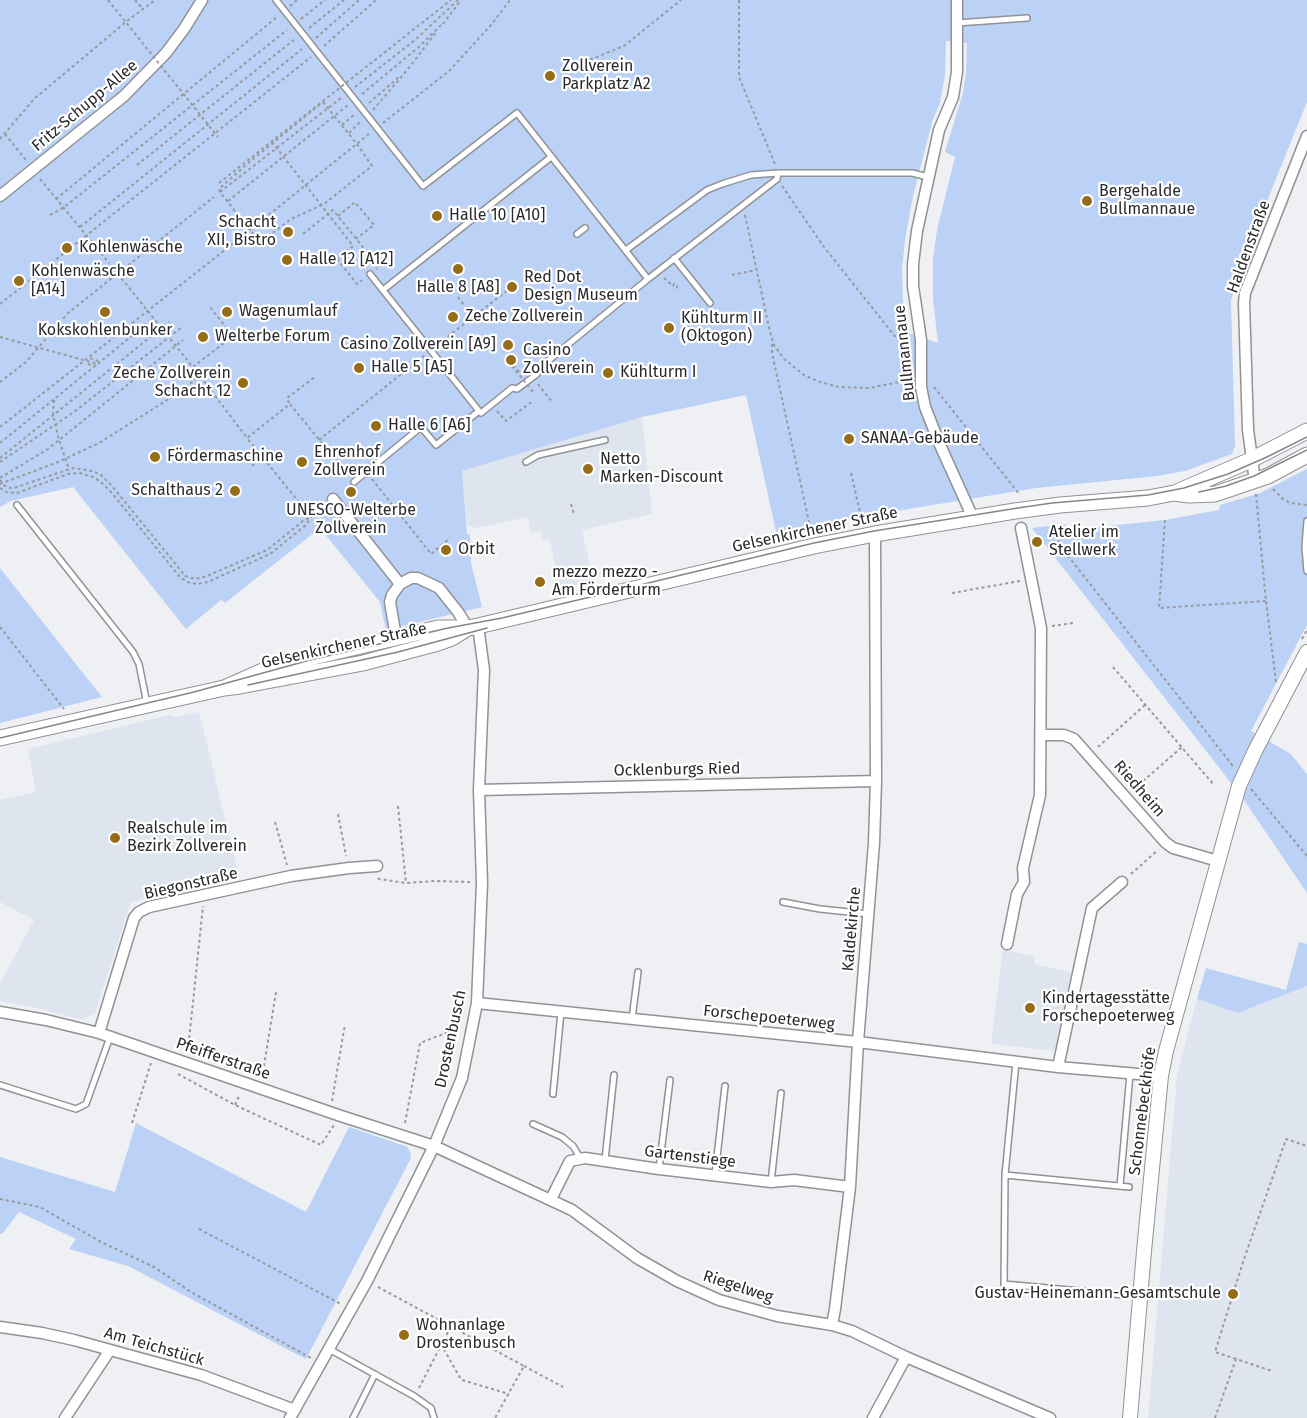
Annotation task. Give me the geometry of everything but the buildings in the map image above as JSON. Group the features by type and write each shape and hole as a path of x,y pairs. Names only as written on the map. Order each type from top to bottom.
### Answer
{"main road":[{"name":"Gelsenkirchener Straße","path":"224,688 267,669 396,637 438,628 473,627 814,546 1015,511 1148,498 1174,493 1251,460 1307,431"},
{"name":"Gelsenkirchener Straße","path":"1174,493 1215,494 1268,476 1307,455"},
{"name":"Gelsenkirchener Straße","path":"0,738 224,688 240,687 363,663 438,643 473,627"}],"street":[{"name":"Fritz-Schupp-Allee","path":"0,196 112,106 144,76 176,41 202,0"},
{"name":"Bullmannaue","path":"957,0 957,72 953,97 939,129 917,231 913,264 914,296 921,340 921,387 925,407 973,518"},
{"name":"Haldenstraße","path":"1255,481 1248,418 1245,293 1307,136"},
{"path":"333,499 400,584 411,578 418,578 439,588 473,627"},
{"path":"1006,944 1017,894 1024,882 1023,868 1040,795 1041,628 1021,528"},
{"name":"Kaldekirche","path":"832,1325 850,1187 858,1042 874,843 875,534"},
{"name":"Gelsenkirchener Straße","path":"396,637 390,602 400,584"},
{"name":"Drostenbusch","path":"292,1416 367,1281 434,1146 462,1078 477,1003 482,883 479,790 484,670 473,627"},
{"name":"Schonnebeckhöfe","path":"1130,1418 1161,1076 1166,1050 1242,778 1307,652"},
{"name":"Riedheim","path":"1041,735 1064,735 1074,739 1165,842 1173,848 1218,861"},
{"name":"Ocklenburgs Ried","path":"479,790 876,781"},
{"name":"Biegonstraße","path":"99,1033 134,918 139,912 149,907 291,876 375,866"},
{"path":"1058,1067 1092,908 1122,882"},
{"name":"Forschepoeterweg","path":"477,1003 858,1042 1058,1067 1161,1076"},
{"name":"Pfeifferstraße","path":"0,1012 46,1020 110,1036 434,1146"},
{"name":"Riegelweg","path":"434,1146 572,1210 637,1258 687,1286 729,1303 777,1316 832,1325 852,1331 906,1357 1050,1418"},
{"path":"551,1199 570,1161 581,1159"},
{"name":"Gartenstiege","path":"581,1159 605,1160 659,1169 771,1182 794,1180 850,1187"},
{"name":"Am Teichstück","path":"0,1327 74,1340 201,1375 292,1416"},
{"path":"65,1418 110,1350"},
{"path":"873,1418 906,1357"}],"lane":[{"path":"276,0 423,186 517,113 596,217 648,279"},
{"path":"957,23 1027,18"},
{"path":"383,290 551,157"},
{"path":"354,482 421,427 436,445 512,388 517,389 537,374 538,369 674,258 777,179 778,172"},
{"path":"626,250 707,190 751,175 778,172 912,173 928,177"},
{"path":"577,234 585,228"},
{"path":"674,258 710,303"},
{"path":"370,274 479,411"},
{"path":"526,462 538,455 605,440"},
{"path":"17,505 133,652 140,664 148,706"},
{"path":"1307,521 1305,547 1307,571"},
{"path":"783,902 868,914"},
{"path":"632,1019 638,972"},
{"path":"553,1094 561,1012"},
{"path":"0,1084 76,1109 86,1104 110,1036"},
{"path":"1017,1062 1005,1175 1004,1284 1124,1295"},
{"path":"1120,1186 1130,1073"},
{"path":"605,1160 614,1075"},
{"path":"659,1169 670,1080"},
{"path":"715,1175 726,1086"},
{"path":"771,1182 781,1093"},
{"path":"533,1124 562,1137 573,1146 581,1159"},
{"path":"1005,1175 1129,1186"},
{"path":"329,1349 414,1396 431,1408 434,1418"},
{"path":"353,1418 375,1374"}],"path":[{"path":"108,0 218,137"},
{"path":"135,0 143,9"},
{"path":"0,139 34,99 155,0"},
{"path":"50,214 63,208 325,0"},
{"path":"137,165 344,0"},
{"path":"80,227 310,43 359,0"},
{"path":"0,304 342,32 376,0"},
{"path":"219,183 451,0"},
{"path":"349,134 368,116 408,69 460,0"},
{"path":"220,192 415,40 460,0"},
{"path":"250,230 449,71 491,25 510,0"},
{"path":"579,64 624,46 681,0"},
{"path":"739,0 739,77 773,160"},
{"path":"56,199 284,11"},
{"path":"227,201 355,100 414,51 443,23"},
{"path":"342,125 408,69"},
{"path":"323,102 372,166 324,204 291,219 262,242 220,192 219,189 247,164 323,102"},
{"path":"5,134 109,263"},
{"path":"272,142 352,246 337,259 357,284 379,267 333,210 303,234"},
{"path":"780,184 824,247 922,374 1020,495"},
{"path":"0,382 26,362 68,313 214,197"},
{"path":"338,216 355,202 374,225 356,239"},
{"path":"743,205 772,341 772,353 811,531"},
{"path":"0,427 244,235"},
{"path":"0,483 14,488 69,469 93,471 106,479 185,576 195,579 267,550 311,517 114,269"},
{"path":"732,275 756,270"},
{"path":"664,278 673,286 677,285 677,290"},
{"path":"319,440 508,290"},
{"path":"458,297 473,317"},
{"path":"193,367 232,336 209,306"},
{"path":"0,443 154,318"},
{"path":"0,458 169,322"},
{"path":"0,462 55,426 113,383 182,327"},
{"path":"0,337 98,364"},
{"path":"0,483 48,449 183,340"},
{"path":"772,341 780,355 793,368 831,386 869,388 922,374"},
{"path":"90,358 98,364"},
{"path":"88,364 98,364"},
{"path":"522,376 513,365 534,393"},
{"path":"0,483 99,443 172,397 207,371"},
{"path":"316,376 287,398 354,482"},
{"path":"533,377 554,403"},
{"path":"54,400 55,426 69,469"},
{"path":"492,404 506,422 533,401"},
{"path":"247,438 290,404"},
{"path":"252,466 262,457"},
{"path":"366,472 431,554 450,538"},
{"path":"0,483 8,493 20,493 68,474 80,473 93,477 111,492 181,578 197,584 208,582 270,554 306,525"},
{"path":"851,474 861,521"},
{"path":"1255,481 1266,601 1279,705"},
{"path":"1270,484 1282,499 1295,504 1307,505"},
{"path":"571,504 574,514"},
{"path":"1165,520 1159,608 1266,601"},
{"path":"1054,523 1061,547 1242,778 1307,856"},
{"path":"952,592 1031,579"},
{"path":"1041,628 1073,623"},
{"path":"0,627 64,710"},
{"path":"1113,667 1214,785"},
{"path":"1089,755 1145,705"},
{"path":"1126,797 1182,747"},
{"path":"398,806 406,883"},
{"path":"338,814 349,868"},
{"path":"275,822 291,876"},
{"path":"1122,882 1165,842"},
{"path":"375,866 379,879 406,883 464,881 482,883"},
{"path":"186,1062 205,895"},
{"path":"260,1088 276,992"},
{"path":"402,1135 420,1043 473,1023"},
{"path":"173,1058 174,1071 235,1105 321,1145 335,1114 345,1024"},
{"path":"132,1123 154,1052"},
{"path":"1272,1371 1215,1352 1243,1262 1286,1139 1307,1146"},
{"path":"0,1199 40,1207 101,1242 154,1267 191,1292 321,1363"},
{"path":"199,1228 351,1309"},
{"path":"367,1281 563,1387"},
{"path":"414,1396 451,1326"},
{"path":"441,1344 462,1380 509,1394"},
{"path":"1215,1418 1236,1359"},
{"path":"495,1418 524,1366"}],"shaded area":[{"name":"Zeche Zollverein","path":"0,0 1307,0 1307,102 1231,300 1235,446 1232,454 1185,471 1036,488 848,519 777,536 746,395 642,417 462,471 467,534 470,534 471,563 482,607 386,630 380,602 320,528 225,603 221,600 186,629 73,487 11,501 0,507","holes":["946,41 967,43 963,93 945,152 955,157 937,230 933,260 933,299 938,343 909,333 903,301 902,269 913,196 933,119 940,103 945,75"]},
{"path":"642,417 652,514 582,530 593,581 560,589 550,540 543,541 541,531 531,533 528,517 476,528 467,525 462,471"},
{"path":"1307,469 1307,625 1251,731 1291,754 1307,774 1307,893 1242,797 1032,528 1065,524 1069,530 1165,520 1219,510 1220,505 1260,493"},
{"path":"0,568 102,697 0,723"},
{"name":"Realschule im Bezirk Zollverein","path":"199,712 239,876 131,902 95,1013 83,1020 0,1001 0,984 34,920 0,902 0,800 36,792 28,749 169,715 176,717"},
{"path":"1299,942 1307,944 1307,986 1238,1013 1197,999 1206,968 1286,990"},
{"name":"Kindertagesstätte Forschepoeterweg","path":"1003,949 1035,957 1034,964 1071,972 1057,1051 991,1044"},
{"name":"Gustav-Heinemann-Gesamtschule","path":"1307,986 1307,1418 1148,1418 1177,1076 1197,999 1238,1013"},
{"path":"136,1123 306,1212 349,1127 402,1145 410,1151 410,1160 306,1359 128,1266 69,1249 76,1239 19,1212 0,1234 0,1157 115,1192"}],"tram line":[{"path":"0,738 194,692 310,660 502,618 814,543 1018,508 1148,495 1184,488 1228,474 1307,437"},
{"path":"1199,492 1254,476 1307,450"},
{"path":"248,685 398,652 487,628"}],"place":[{"name":"Zollverein Parkplatz A2","path":"550,76"},
{"name":"Bergehalde Bullmannaue","path":"1087,201"},
{"name":"Halle 10 [A10]","path":"437,216"},
{"name":"Schacht XII, Bistro","path":"288,232"},
{"name":"Kohlenwäsche","path":"67,248"},
{"name":"Halle 12 [A12]","path":"287,260"},
{"name":"Halle 8 [A8]","path":"458,269"},
{"name":"Kohlenwäsche [A14]","path":"19,281"},
{"name":"Red Dot Design Museum","path":"512,287"},
{"name":"Kokskohlenbunker","path":"105,312"},
{"name":"Wagenumlauf","path":"227,312"},
{"name":"Zeche Zollverein","path":"453,317"},
{"name":"Kühlturm II (Oktogon)","path":"669,328"},
{"name":"Welterbe Forum","path":"203,337"},
{"name":"Casino Zollverein [A9]","path":"508,345"},
{"name":"Casino Zollverein","path":"511,360"},
{"name":"Halle 5 [A5]","path":"359,368"},
{"name":"Kühlturm I","path":"608,373"},
{"name":"Zeche Zollverein Schacht 12","path":"243,383"},
{"name":"Halle 6 [A6]","path":"376,426"},
{"name":"SANAA-Gebäude","path":"849,439"},
{"name":"Fördermaschine","path":"155,457"},
{"name":"Ehrenhof Zollverein","path":"302,462"},
{"name":"Netto Marken-Discount","path":"588,469"},
{"name":"Schalthaus 2","path":"235,491"},
{"name":"UNESCO-Welterbe Zollverein","path":"351,492"},
{"name":"Atelier im Stellwerk","path":"1037,542"},
{"name":"Orbit","path":"446,550"},
{"name":"mezzo mezzo - Am Förderturm","path":"540,582"},
{"name":"Realschule im Bezirk Zollverein","path":"115,838"},
{"name":"Kindertagesstätte Forschepoeterweg","path":"1030,1008"},
{"name":"Gustav-Heinemann-Gesamtschule","path":"1233,1294"},
{"name":"Wohnanlage Drostenbusch","path":"404,1335"}]}
